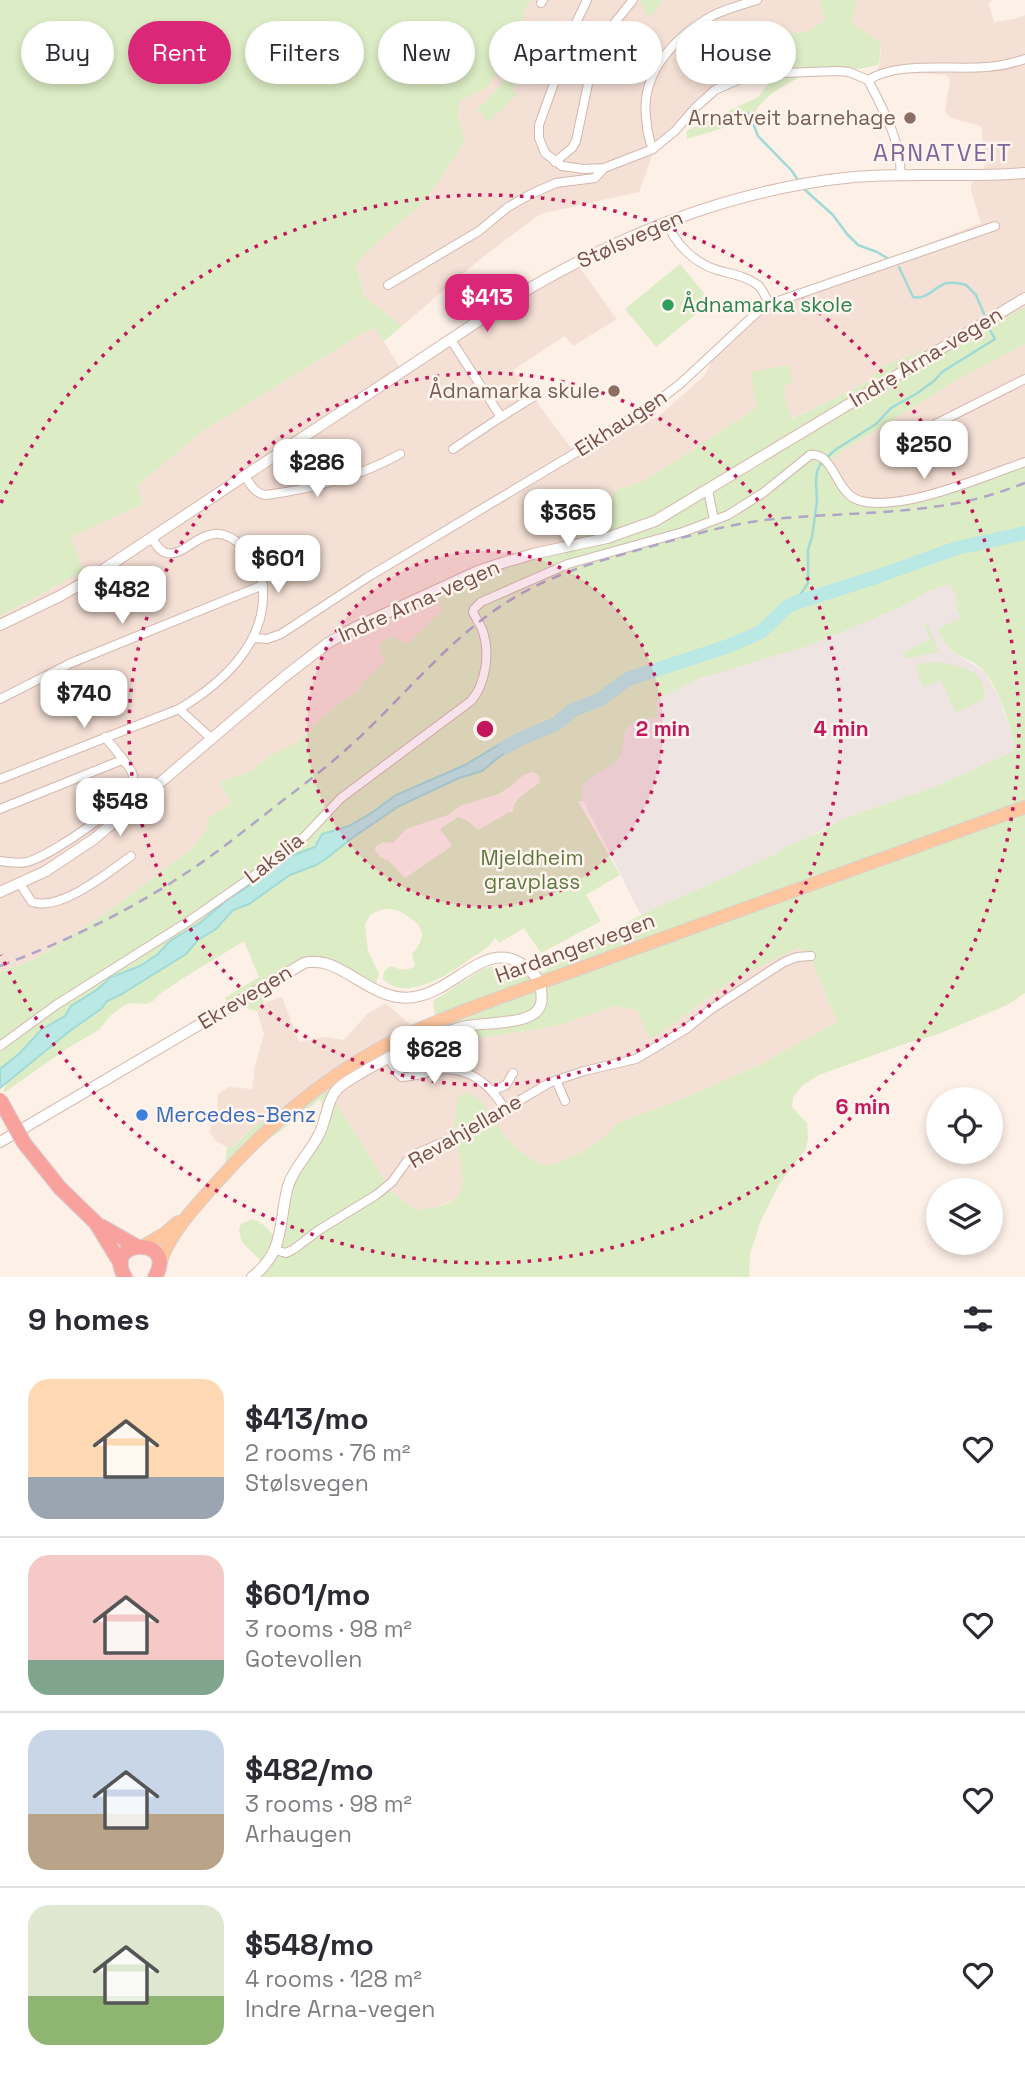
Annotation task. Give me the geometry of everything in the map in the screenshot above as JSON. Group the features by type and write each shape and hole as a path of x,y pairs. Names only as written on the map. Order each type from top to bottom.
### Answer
{"highway":[{"path":"0,1100 35,1159 96,1223 114,1251 121,1272"},
{"path":"96,1223 155,1252 157,1270"},
{"path":"121,1272 125,1252 140,1246"}],"main road":[{"name":"Stølsvegen","path":"0,625 60,597 543,280 667,221 788,187 855,177 1025,173"},
{"name":"Indre Arna-vegen","path":"0,892 56,865 94,839 284,677 328,643 354,628 478,571 533,554 607,538 669,514 1025,299"},
{"name":"Hardangervegen","path":"140,1246 164,1234 189,1213 252,1144 289,1110 340,1072 410,1033 501,997 1025,807"},
{"name":"Ekrevegen","path":"0,1142 289,971 309,962 333,966 368,987 398,997 415,997 439,990 476,965 496,957 505,957 522,964 539,984 542,998 535,1013 526,1017 461,1028 436,1036 389,1058"},
{"path":"252,1277 269,1262 275,1250 290,1180 319,1135 333,1094 348,1080 389,1058"},
{"name":"Hardangervegen","path":"157,1270 166,1248 189,1213"}],"street":[{"path":"587,0 575,25 539,125 541,145 555,162 571,168 604,168 653,149 675,131 715,90 752,74 838,71 849,72 868,80 898,150 900,176"},
{"path":"555,162 572,148 576,141 593,60 612,26 633,0"},
{"path":"653,149 648,132 646,100 650,81 664,55 686,34 710,17 757,0"},
{"path":"868,80 882,72 897,69 987,67 1025,59"},
{"path":"388,285 479,231 515,202 556,183 595,178 604,168"},
{"path":"667,221 673,235 692,256 713,268 746,278 760,287 769,304"},
{"name":"Eikhaugen","path":"254,638 267,639 281,635 361,582 663,397 769,304 995,226"},
{"path":"451,340 501,417"},
{"path":"886,455 918,433 1025,379"},
{"path":"453,449 536,396"},
{"path":"245,476 260,495 277,494 346,477 400,454"},
{"name":"Lakslia","path":"0,1046 57,1005 189,921 276,860 341,798 471,701 480,689 484,672 485,645 473,612 481,602 547,571 682,532 728,515 743,507 806,457 814,454 828,462 848,495 860,501 883,504 931,494 1025,462"},
{"path":"708,490 714,520"},
{"path":"0,779 179,709 214,685 234,665 254,638 262,608 263,585 247,551 226,536 208,535 170,553 162,551 151,537"},
{"path":"0,699 71,663 263,585"},
{"path":"179,709 212,739"},
{"path":"0,861 23,862 42,856 80,832 128,792 133,778 131,770 105,737"},
{"path":"0,809 122,760"},
{"path":"20,884 32,902 52,902 85,887 131,856"},
{"name":"Revahjellane","path":"275,1250 286,1253 294,1250 319,1230 382,1191 392,1182 403,1165 425,1149 462,1135 556,1080 636,1059 686,1029 710,1010 784,962 797,957 811,957"},
{"path":"389,1058 402,1076 439,1070 458,1070 475,1075 492,1091 505,1109"},
{"path":"492,1091 506,1085 513,1073"},
{"path":"556,1080 565,1101"}],"shaded area":[{"path":"531,0 818,0 825,20 806,33 796,34 796,21 676,21 676,84 724,84 715,98 656,145 639,192 540,214 479,260 402,326 364,296 356,264 367,251 426,200 465,141 458,116 460,101 490,84 662,84 662,21 522,21"},
{"path":"857,0 992,0 989,4 994,22 1025,15 1025,307 938,355 885,365 869,381 791,419 785,397 789,366 756,408 641,482 615,490 573,548 442,611 362,683 359,690 336,705 296,743 271,755 250,772 221,782 231,803 208,818 206,831 191,849 109,911 37,958 0,972 0,616 84,571 71,537 143,504 137,486 202,432 375,328 404,374 566,271 580,268 617,319 573,346 565,336 513,370 571,448 658,417 704,376 723,339 769,298 813,289 981,223 971,185 986,164 981,126 951,118 945,111 950,80 946,75 904,72 880,75 877,70 881,43 852,23"},
{"path":"1025,344 1025,462 895,503 848,495 828,462 964,376"},
{"path":"948,584 955,593 958,603 955,605 961,618 941,638 950,650 985,672 1000,700 1014,740 1014,748 1010,753 932,788 839,821 777,854 641,915 580,794 588,778 620,758 628,727 632,723 656,717 659,698 685,685 726,669 801,648 903,606"},
{"path":"798,948 810,955 837,1022 757,1066 618,1123 607,1135 582,1152 558,1163 543,1165 525,1155 506,1138 481,1102 454,1129 463,1173 463,1189 456,1199 435,1208 415,1210 392,1192 332,1096 295,1102 244,1135 234,1147 227,1147 216,1141 209,1132 218,1112 217,1094 229,1087 252,1089 264,1034 257,1011 265,1003 278,998 282,997 299,1042 324,1037 344,1040 367,1014 386,1003 409,1024 469,1040 556,1026 615,1006 637,1010 638,1014 675,1023 727,983"}],"green space":[{"path":"0,0 531,0 522,21 489,21 490,84 460,101 458,116 465,141 426,200 356,264 364,296 402,326 383,342 375,328 360,335 202,432 137,486 143,504 71,537 84,571 0,616"},
{"path":"640,0 663,0 651,16 646,15"},
{"path":"818,0 857,0 852,23 881,43 879,65 858,69 815,67 796,80 796,33 807,32 825,20"},
{"path":"502,84 517,84 512,89 517,94 489,122 477,110"},
{"path":"768,84 787,84 770,95 749,120 687,139 688,130 758,97"},
{"name":"Ådnamarka skole","path":"680,264 711,302 656,347 625,309"},
{"name":"Mjeldheim gravplass","path":"1025,307 1025,344 964,376 828,462 848,495 895,503 1025,462 1025,993 1007,1005 936,1035 819,1075 803,1085 793,1097 792,1107 807,1123 806,1149 780,1183 761,1220 750,1254 749,1277 248,1277 261,1264 242,1242 239,1230 241,1224 252,1219 260,1222 273,1234 290,1169 316,1131 320,1120 320,1099 254,1149 226,1183 224,1172 227,1147 234,1147 254,1127 320,1085 332,1096 392,1192 415,1210 436,1207 451,1202 459,1195 462,1186 455,1123 457,1098 466,1092 481,1101 506,1138 525,1155 543,1165 558,1163 582,1152 607,1135 617,1123 677,1101 757,1066 837,1022 810,955 798,948 727,983 650,1039 637,1010 615,1006 556,1026 469,1040 437,1032 433,1001 483,969 493,966 526,976 545,971 559,958 641,915 777,854 839,821 932,788 1010,753 1014,748 1011,730 1004,708 989,678 978,666 953,652 938,629 961,618 955,605 958,602 955,593 948,584 903,606 801,648 701,678 659,698 656,717 629,726 619,759 586,781 582,793 583,801 578,801 620,875 586,895 601,921 541,953 524,928 499,943 495,937 484,950 451,972 427,984 403,988 392,986 383,979 384,973 391,966 402,970 414,967 412,954 422,933 417,924 404,914 393,909 382,910 370,915 365,925 368,951 379,974 376,983 369,984 335,961 307,958 277,973 265,1001 257,1011 228,1003 225,998 259,977 244,941 185,977 153,1001 125,1005 111,1015 99,1030 3,1091 9,1079 101,1009 107,1001 186,954 198,941 216,929 233,910 249,904 290,875 316,865 399,806 459,778 482,771 521,744 522,738 512,737 465,765 396,795 349,826 323,834 316,847 286,858 228,899 200,923 170,941 158,954 140,966 111,977 71,1006 65,1015 41,1030 20,1053 0,1069 0,972 37,958 109,911 191,849 206,831 208,818 231,803 220,782 250,772 271,755 296,743 336,705 359,690 362,683 385,662 379,644 393,636 407,644 442,611 437,594 505,566 573,548 615,490 641,482 756,408 751,372 789,365 793,382 785,386 785,397 792,419 869,381 885,365 928,349 938,355","holes":["533,772 539,776 540,782 516,802 513,812 478,830 458,817 440,829 452,846 405,878 375,850 376,846 384,842 393,843 406,829 448,815 460,806 499,794 523,775"]},
{"path":"927,623 939,652 906,658 902,653 931,639 924,624"},
{"path":"928,662 957,666 975,673 984,688 984,699 956,713 941,680 923,687 916,667"}],"water":[{"path":"520,735 521,744 482,771 459,778 399,806 316,865 290,875 249,904 233,910 216,929 198,940 186,954 107,1001 101,1009 0,1088 0,1069 20,1053 41,1030 65,1016 71,1006 111,977 140,966 158,954 170,941 200,923 277,864 315,847 322,834 349,826 396,795 465,765"}],"waterway":[{"path":"749,113 758,136 798,180"},
{"path":"804,189 833,215 858,245 887,258"},
{"path":"899,267 913,297 926,296 947,283 966,285 976,295 984,314"},
{"path":"795,603 808,583 808,550 817,501 817,471 822,462 835,450 876,424 891,408 916,394 942,372 995,339 987,325"},
{"path":"506,747 556,724 573,710 599,700 628,679 752,636 762,631 787,607 795,603 957,548 1025,533"}],"railway":[{"path":"0,966 71,937 117,914 207,859 341,754 479,622 504,604 544,582 616,556 735,525 765,520 929,508 980,498 1025,483"}],"place":[{"name":"Arnatveit barnehage","path":"910,118"},
{"name":"Ådnamarka skole","path":"668,305"},
{"name":"Ådnamarka skule","path":"614,391"},
{"name":"Mercedes-Benz","path":"142,1115"}],"district":[{"name":"ARNATVEIT","path":"943,153"}]}
